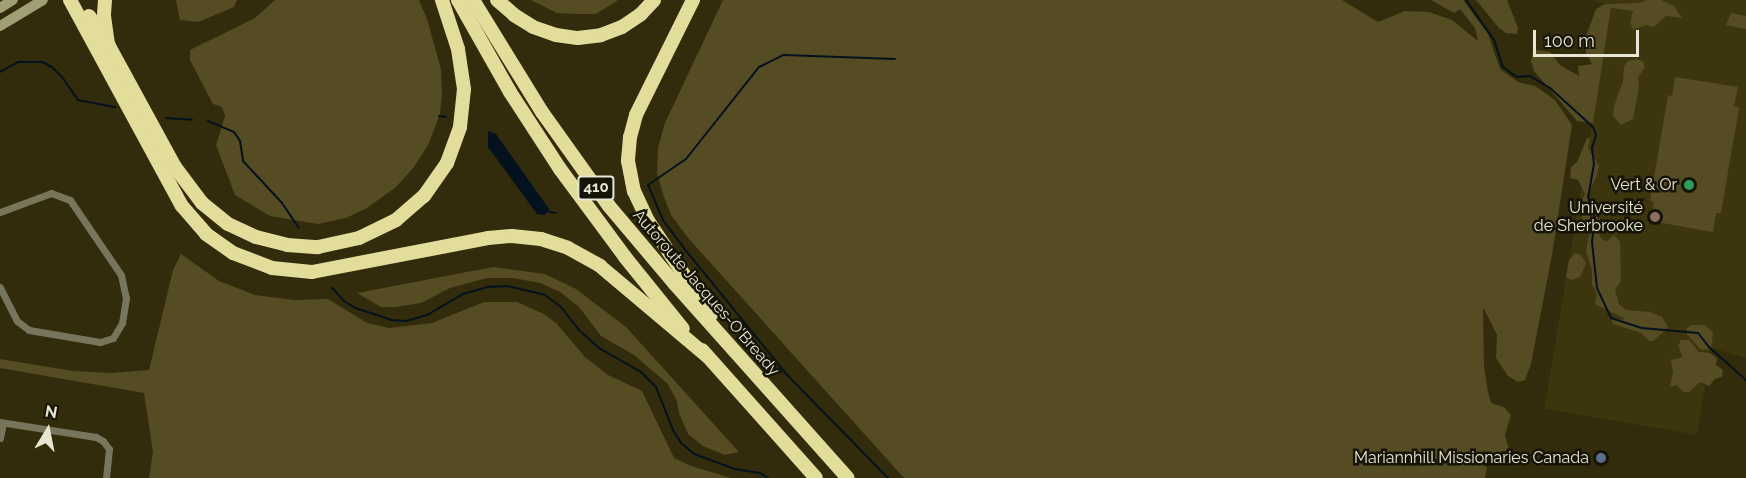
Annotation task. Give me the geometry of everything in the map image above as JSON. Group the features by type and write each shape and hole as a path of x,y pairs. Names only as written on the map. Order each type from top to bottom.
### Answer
{"highway":[{"path":"70,0 182,206 206,234 233,253 272,268 312,272 488,238 512,236 541,239 568,248 600,266 707,356"},
{"path":"80,0 109,46 175,167 206,207 228,224 264,240 295,246 326,246 366,236 401,217 428,190 450,156 461,121 464,83 456,42 442,0"},
{"path":"105,0 104,21 109,46"},
{"name":"410","path":"458,0 510,92 566,178 632,266 707,356 816,478"},
{"name":"Autoroute Jacques-O'Bready","path":"473,0 522,82 594,186 642,246 848,478"},
{"path":"497,0 517,18 533,27 556,35 578,38 601,35 622,27 641,14 654,0"},
{"path":"693,0 634,118 628,144 628,165 637,199 651,226 741,359"}],"street":[{"path":"0,8 13,0"},
{"path":"0,26 43,0"},
{"path":"0,212 51,194 70,200 121,275 126,298 122,323 113,338 100,342 29,330 17,321 0,287"},
{"path":"0,438 1,422 96,437 103,441 109,449 106,478"}],"shaded area":[{"path":"176,0 237,0 234,7 198,22 180,20"},
{"path":"275,0 419,0 427,19 441,69 442,94 440,114 429,143 414,167 396,187 367,208 346,218 318,224 270,216 235,195 216,145 225,116 222,107 213,104 190,60 190,50 255,18"},
{"path":"531,0 618,0 596,14 577,14 557,13"},
{"path":"723,0 1342,0 1378,22 1405,11 1429,12 1452,20 1478,41 1475,28 1460,9 1454,13 1431,0 1463,0 1488,34 1500,69 1518,82 1535,86 1555,100 1572,125 1552,255 1531,364 1525,380 1518,382 1508,376 1496,358 1497,335 1483,307 1484,366 1488,392 1491,403 1504,407 1511,415 1505,435 1509,450 1477,458 1487,468 1485,478 904,478 689,239 671,215 664,197 657,173 658,148 665,123"},
{"path":"1476,0 1507,0 1518,28 1517,34 1506,33 1499,28"},
{"name":"Université de Sherbrooke","path":"1587,0 1746,0 1746,358 1711,348 1697,435 1544,409 1612,5"},
{"path":"1647,0 1661,0 1674,6 1682,18 1666,16 1654,27 1646,25 1633,30 1630,22 1633,11 1611,8 1593,123 1577,121 1534,71 1531,61 1533,52 1537,50 1550,52 1560,65 1579,76 1578,66 1592,64 1586,53 1585,39 1596,9 1605,4 1639,3"},
{"path":"1731,13 1746,16 1746,29 1726,25"},
{"path":"1636,59 1643,61 1645,67 1638,77 1639,87 1633,119 1621,125 1613,116 1614,106 1623,81 1624,66 1628,61"},
{"name":"Vert & Or","path":"1675,77 1738,87 1734,106 1739,108 1721,213 1716,213 1713,232 1651,221 1654,202 1650,201 1668,95 1672,96"},
{"path":"1587,138 1590,138 1588,148 1599,166 1596,178 1587,195 1598,211 1600,221 1597,232 1603,240 1607,241 1614,235 1620,242 1621,281 1615,290 1619,304 1626,310 1650,312 1662,317 1668,327 1654,341 1649,341 1641,333 1613,324 1611,318 1623,320 1624,318 1595,304 1597,294 1592,284 1592,270 1586,251 1590,230 1583,223 1578,209 1585,194 1578,180 1570,178 1571,167 1577,162"},
{"path":"1575,253 1580,254 1586,263 1580,277 1572,280 1566,277 1569,260"},
{"path":"181,254 219,281 255,295 294,300 328,299 367,323 389,328 432,323 484,302 517,302 544,314 557,324 585,357 608,375 642,391 674,458 691,466 731,478 149,478 153,452 144,393 0,368 0,359 73,371 112,373 149,370 173,270"},
{"path":"493,267 545,274 576,289 626,327 739,452 725,455 703,446 688,434 679,413 677,401 667,383 634,355 601,336 579,307 560,292 540,283 513,278 487,278 450,288 421,303 396,307 381,307 357,293"},
{"path":"1692,325 1705,325 1713,333 1711,349 1701,350 1687,334 1687,328"},
{"path":"1681,340 1689,340 1699,352 1710,353 1717,358 1716,365 1723,370 1722,377 1715,379 1709,386 1700,382 1689,392 1683,392 1677,385 1670,387 1673,372 1671,360 1683,357 1678,346"}],"water":[{"path":"488,131 496,134 549,209 545,215 537,214 488,147"}],"waterway":[{"path":"1466,0 1494,40 1503,67 1517,77 1530,76 1550,88 1593,127 1596,135 1592,148 1594,164 1588,197 1595,217 1592,242 1597,288 1611,318 1642,328 1698,333 1709,347 1746,380"},
{"path":"888,478 787,375 663,220 648,185 686,159 759,67 784,55 895,59"},
{"path":"0,72 18,62 42,62 52,67 62,77 78,100 115,107"},
{"path":"439,116 446,117"},
{"path":"166,118 192,120"},
{"path":"208,121 234,132 240,141 243,161 282,203 299,228"},
{"path":"546,211 556,213"},
{"path":"332,288 344,301 355,308 391,320 407,321 427,315 463,294 487,287 507,286 545,295 561,307 579,330 599,348 641,372 656,387 673,430 681,443 694,454 735,469 760,473 768,478"}],"place":[{"name":"Vert & Or","path":"1689,185"},
{"name":"Université de Sherbrooke","path":"1655,217"},
{"name":"Mariannhill Missionaries Canada","path":"1601,458"}]}
